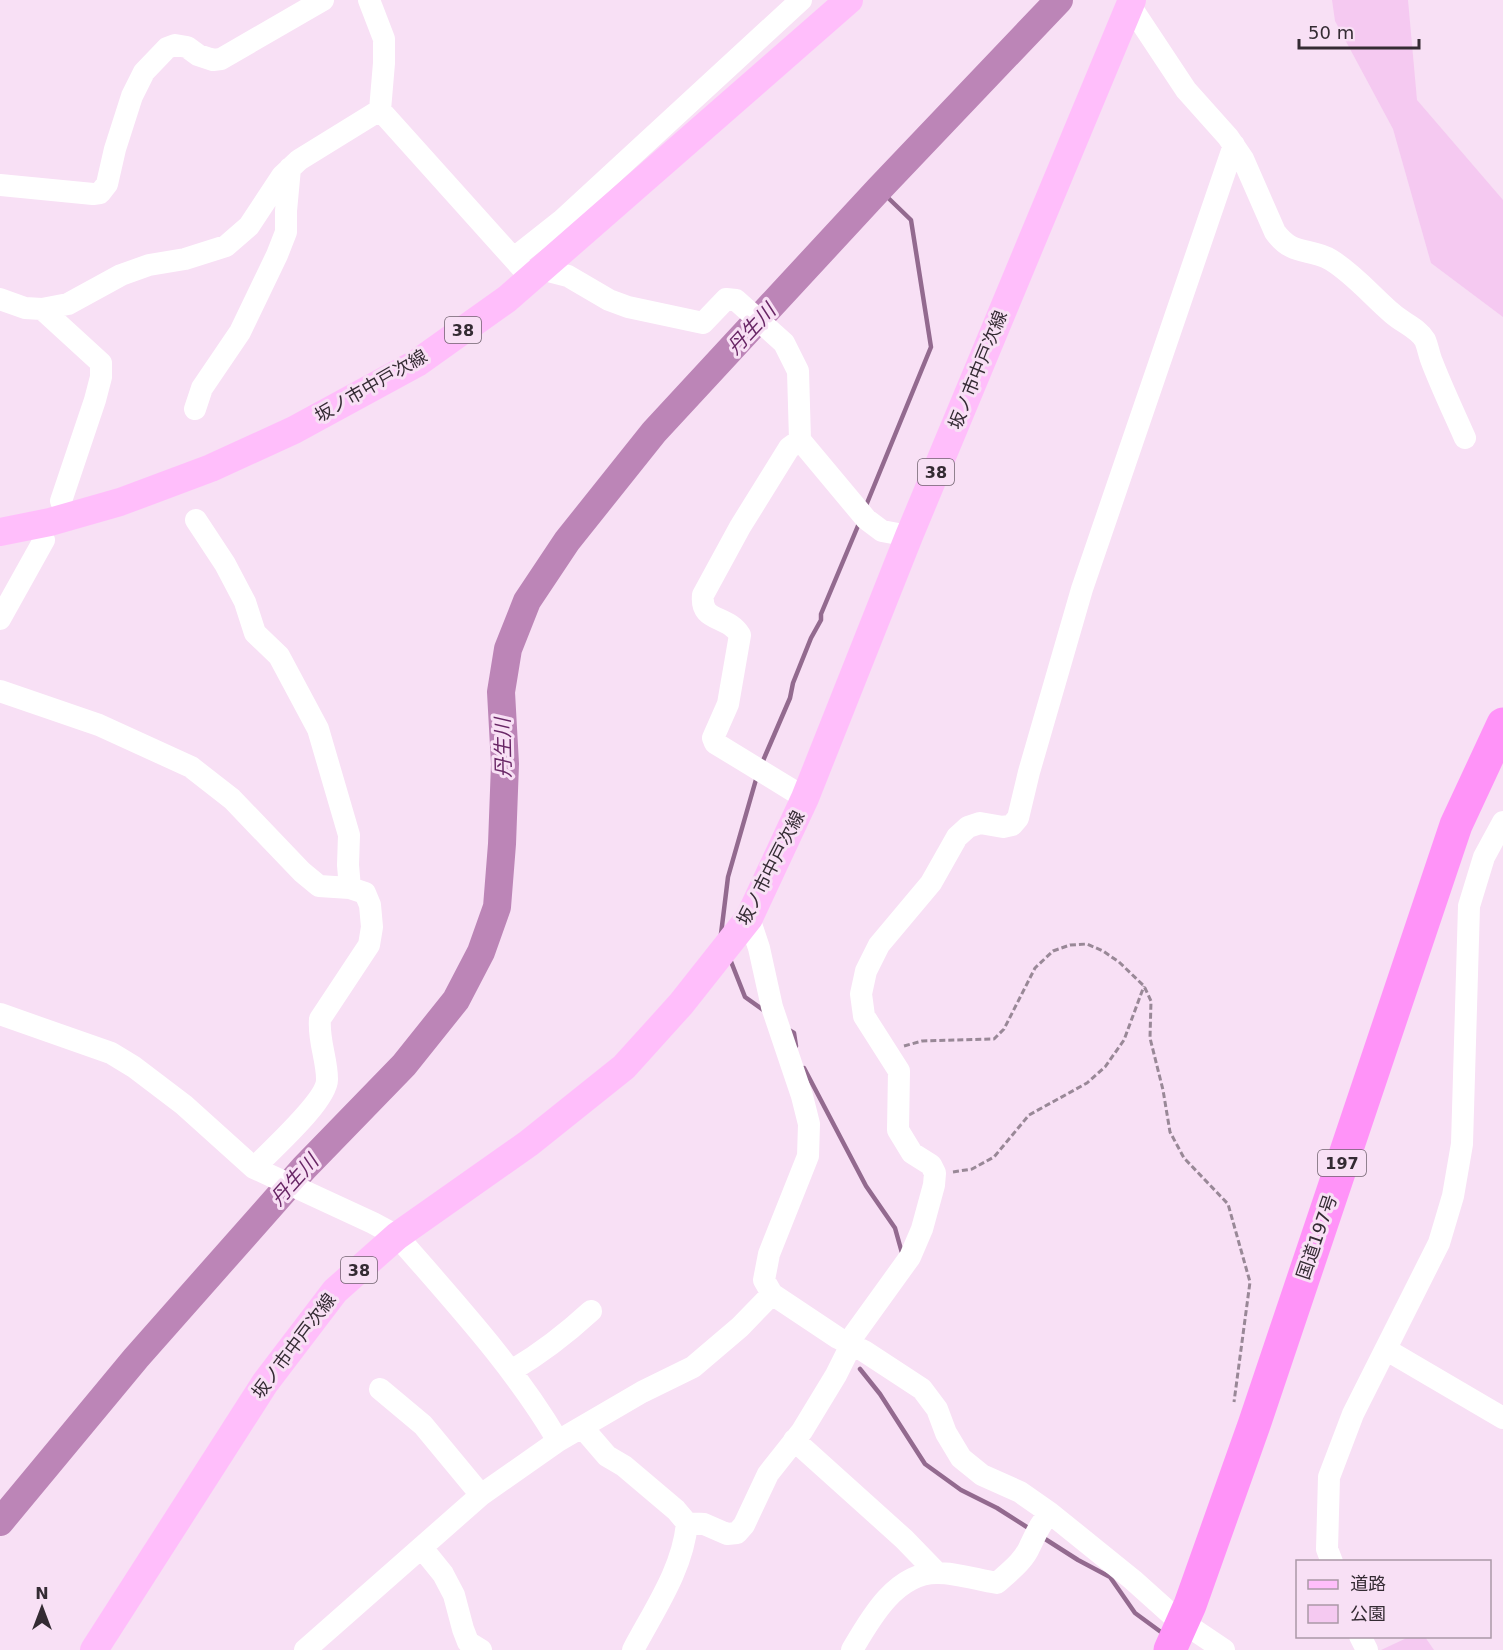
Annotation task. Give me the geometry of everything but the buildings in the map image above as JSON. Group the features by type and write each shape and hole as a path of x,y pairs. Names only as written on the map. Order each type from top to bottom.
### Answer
{"highway":[{"name":"国道197号","path":"1170,1650 1190,1605 1254,1425 1456,825 1503,723"}],"main road":[{"name":"坂ノ市中戸次線","path":"0,532 50,522 120,502 211,468 294,430 417,363 507,299 529,268 849,0"},
{"name":"坂ノ市中戸次線","path":"94,1650 264,1383 335,1291 397,1236 529,1143 624,1066 681,1004 741,929 806,798 909,536 1130,2"}],"street":[{"path":"0,185 100,193 107,184 132,96 144,72 167,48 175,45 187,46 198,55 213,60 221,59 323,0"},
{"path":"529,268 561,222 801,0"},
{"path":"1130,2 1186,90 1234,145 1243,159 1275,232 1282,242 1294,250 1314,253 1331,260 1366,288 1395,316 1417,331 1425,341 1431,361 1464,438"},
{"path":"377,4 384,39 380,110 529,268 568,276 609,300 628,307 691,322 704,323 726,299 735,300 784,343 798,370 800,440 866,519 882,531 909,536"},
{"path":"0,299 25,308 42,309 68,304 121,275 226,246 249,226 282,176 299,160 380,110"},
{"path":"582,1426 607,1456 624,1466 676,1510 687,1523 704,1524 727,1534 737,1533 744,1525 768,1474 794,1440 836,1375 850,1344 910,1257 922,1229 935,1173 931,1165 912,1153 898,1130 899,1071 864,1016 861,994 866,971 879,945 931,883 957,837 968,827 980,823 1003,827 1012,825 1018,818 1035,750 1082,589 1234,145"},
{"path":"195,409 202,388 240,332 277,255 286,232 290,168"},
{"path":"42,309 101,363 101,377 95,400 60,501"},
{"path":"800,440 789,448 740,526 703,595 702,605 705,612 735,627 740,634 728,704 713,738 715,743 806,798"},
{"path":"196,520 225,564 245,602 255,633 279,656 318,729 350,835 348,865 350,888"},
{"path":"0,619 44,540"},
{"path":"0,691 99,725 191,767 232,799 302,872 319,886 350,888 365,893 370,905 372,927 369,945 320,1019 319,1031 327,1081 325,1092 256,1169"},
{"path":"1331,1560 1327,1549 1329,1477 1353,1414 1439,1243 1453,1196 1462,1144 1468,906 1484,857 1503,822"},
{"path":"741,929 759,948 774,1010 809,1124 808,1156 769,1254 764,1280 772,1294 922,1389 937,1409 946,1433 961,1458 982,1475 1020,1492 1043,1521 1133,1580 1172,1615 1224,1650"},
{"path":"0,1014 111,1053 135,1067 184,1105 256,1169 397,1236 511,1371 540,1410 558,1441"},
{"path":"305,1650 481,1495 582,1426 642,1392 693,1367 740,1327 772,1294"},
{"path":"511,1371 558,1340 591,1311"},
{"path":"1387,1350 1503,1418"},
{"path":"380,1389 423,1425 481,1495"},
{"path":"794,1440 896,1531 937,1573"},
{"path":"852,1650 872,1616 897,1588 921,1576 937,1573 997,1583 1020,1562 1043,1521"},
{"path":"633,1650 663,1598 685,1538 687,1523"},
{"path":"422,1548 454,1594 468,1642 481,1650"}],"path":[{"path":"879,1040 900,1047 922,1041 994,1039 1004,1029 1035,968 1053,951 1070,945 1087,944 1103,951 1119,962 1144,986 1151,1001 1150,1038 1163,1090 1170,1132 1184,1158 1228,1204 1250,1282 1234,1402"},
{"path":"935,1173 961,1172 972,1169 994,1157 1029,1115 1087,1083 1105,1067 1124,1040 1144,986"}],"green space":[{"path":"1332,0 1408,0 1417,100 1503,200 1503,317 1431,263 1393,129 1335,21"},
{"path":"1407,1638 1426,1638 1434,1650 1381,1650"}],"waterway":[{"name":"丹生川","path":"0,1522 136,1358 304,1168 404,1065 456,1000 481,952 497,907 505,764 501,692 508,649 527,601 567,541 654,432 879,189 1059,0"},
{"path":"865,508 931,347 911,220 879,189"},
{"path":"762,763 860,521"},
{"path":"721,934 728,877 757,776"},
{"path":"730,959 745,997 766,1012"},
{"path":"789,1030 794,1033 796,1046"},
{"path":"804,1068 866,1186 895,1228 902,1253"},
{"path":"860,1369 880,1394 925,1464 961,1490 997,1508 1030,1529"},
{"path":"1042,1537 1110,1577 1135,1613 1165,1635"}]}
